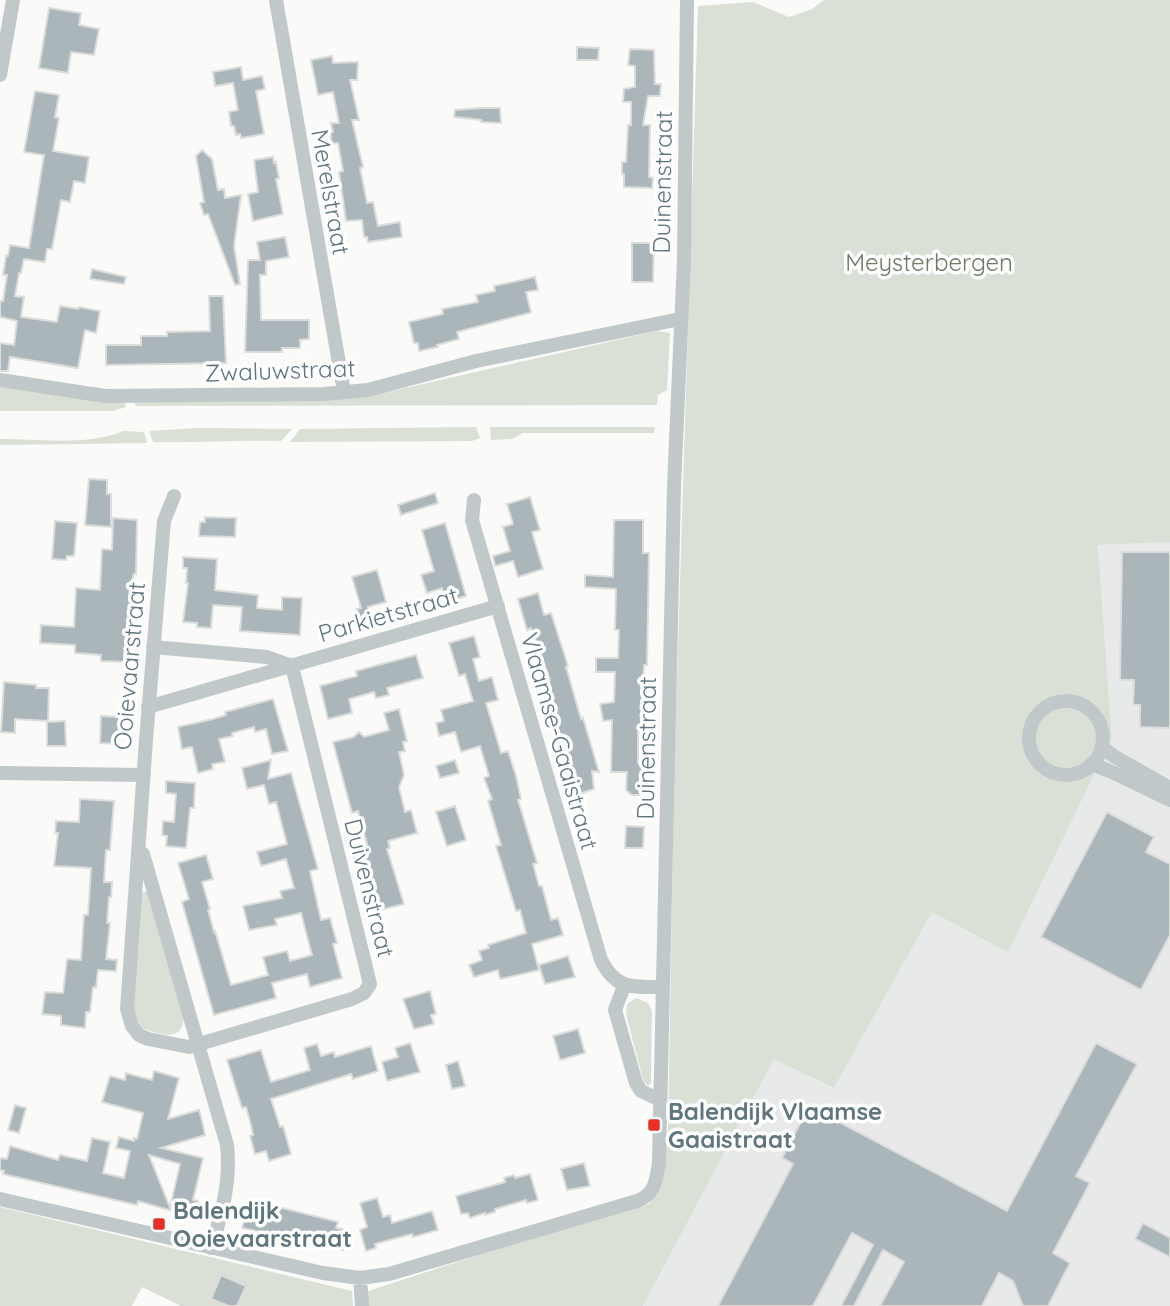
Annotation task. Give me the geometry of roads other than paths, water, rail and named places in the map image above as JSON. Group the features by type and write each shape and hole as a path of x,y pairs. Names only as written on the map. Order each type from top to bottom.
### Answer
{"street":[{"name":"Merelstraat","path":"276,0 344,392"},
{"name":"Duinenstraat","path":"0,1199 323,1273 360,1278 389,1274 645,1197 656,1183 680,319 684,259 687,0"},
{"path":"0,75 9,2"},
{"name":"Zwaluwstraat","path":"0,380 105,396 324,394 368,390 476,361 680,319"},
{"name":"Ooievaarstraat","path":"174,496 164,521 127,1009 139,1034 148,1039 189,1047 199,1044"},
{"name":"Vlaamse-Gaaistraat","path":"474,500 472,520 601,960 612,978 624,986"},
{"name":"Parkietstraat","path":"148,707 498,606"},
{"name":"Parkietstraat","path":"153,647 267,657 292,666"},
{"name":"Duivenstraat","path":"199,1044 352,999 364,993 370,984 292,666"},
{"path":"1067,700 1079,703 1087,707 1099,721 1102,747 1091,764 1082,771 1070,775 1058,774 1047,770 1038,762 1029,740 1030,728 1035,717 1055,702 1067,700"},
{"path":"1102,747 1170,788"},
{"path":"1091,764 1170,800"},
{"path":"0,773 144,775"},
{"name":"Ooievaarstraat","path":"139,842 227,1145 228,1184 211,1248"},
{"path":"660,1100 641,1091 636,1083 615,1010 624,986 663,987"},
{"path":"360,1278 362,1306"}],"place":[{"name":"Balendijk Vlaamse Gaaistraat","path":"654,1125"},
{"name":"Balendijk Ooievaarstraat","path":"159,1224"}],"park label":[{"name":"Meysterbergen","path":"929,262"}]}
